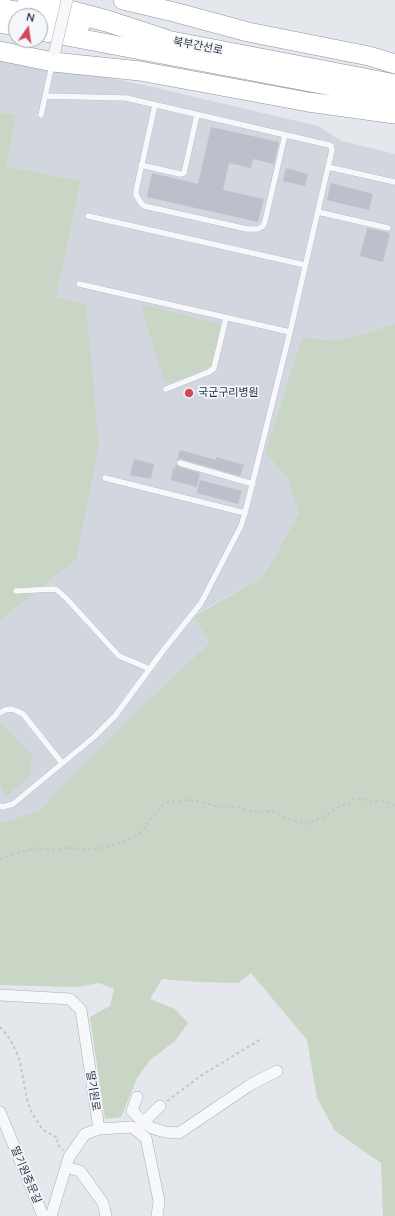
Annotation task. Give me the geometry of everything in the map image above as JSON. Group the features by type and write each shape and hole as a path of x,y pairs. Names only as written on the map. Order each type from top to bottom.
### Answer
{"highway":[{"path":"28,0 107,21 165,40"},
{"path":"123,0 248,32 369,56 395,64"},
{"name":"북부간선로","path":"0,8 395,84"},
{"name":"북부간선로","path":"48,33 395,98"},
{"path":"0,51 54,57 140,71 308,102 395,114"}],"street":[{"path":"54,57 67,0"},
{"name":"딸기원로","path":"0,995 70,999 81,1010 99,1129"},
{"path":"51,1216 68,1162 85,1134 99,1129 139,1126 165,1132 179,1133 250,1084 277,1071"},
{"path":"137,1097 132,1111 146,1138 159,1201 157,1216"},
{"path":"139,1126 160,1106"},
{"name":"딸기원중문길","path":"0,1112 43,1216"},
{"path":"68,1162 80,1172 104,1203 106,1216"}],"lane":[{"path":"42,115 54,57"},
{"path":"0,806 2,807 13,804 104,729 201,603 241,526 290,332 332,150 331,146 118,97 46,96"},
{"path":"155,105 135,193 144,206 247,229 258,229 263,226 265,221 285,135"},
{"path":"141,165 182,174 197,115"},
{"path":"328,167 395,182"},
{"path":"318,212 388,228"},
{"path":"88,216 305,265"},
{"path":"79,284 290,332"},
{"path":"166,389 209,372 214,368 226,318"},
{"path":"180,463 252,484"},
{"path":"105,478 245,513"},
{"path":"16,591 52,589 62,593 120,656 150,669"},
{"path":"0,713 11,709 17,710 22,714 62,763"}],"path":[{"path":"0,859 36,848 52,850 68,848 93,849 124,842 140,833 145,828 148,821 164,804 171,801 196,800 221,807 230,806 254,812 270,811 278,813 284,818 308,824 315,819 326,816 340,806 347,805 353,799 363,799 371,802 379,801 395,805"},
{"path":"0,1027 11,1041 19,1058 28,1103 32,1114 43,1130 58,1138 56,1144 68,1162"},
{"path":"160,1106 202,1075 261,1039"}],"shaded area":[{"name":"국군구리병원","path":"0,57 52,65 318,126 342,141 395,154 395,324 337,341 302,337 265,452 288,480 299,513 263,577 194,615 209,643 140,708 38,811 0,823 0,621 76,560 56,298 81,181 7,166 16,115 0,112"}],"green space":[{"path":"0,112 16,115 7,166 81,181 56,298 86,304 99,445 76,560 0,621"},
{"path":"144,305 219,324 221,326 213,365 169,383 165,382 141,307"},
{"path":"395,324 395,1216 383,1216 381,1163 335,1131 317,1098 307,1040 251,973 238,983 162,979 150,999 175,1009 188,1023 175,1041 150,1060 137,1078 121,1117 105,1119 90,1017 110,1006 114,989 99,983 76,987 0,985 0,823 38,811 140,708 209,643 194,616 263,577 299,513 288,480 265,452 302,337 337,341"},
{"path":"0,722 32,755 29,777 7,796 0,784"}],"building":[{"path":"211,127 279,142 274,164 253,159 251,168 229,163 223,190 264,199 258,222 147,197 152,173 198,184"},
{"path":"286,168 308,174 305,186 283,181"},
{"path":"331,183 373,194 369,210 327,200"},
{"path":"367,228 390,233 383,262 360,256"},
{"path":"180,450 216,460 216,457 244,465 240,476 181,459 177,460"},
{"path":"134,459 154,464 151,479 130,475"},
{"path":"176,464 179,467 200,473 197,487 171,480 173,468 175,469"},
{"path":"200,480 242,491 238,504 197,493"}],"place":[{"name":"국군구리병원","path":"189,393"}]}
